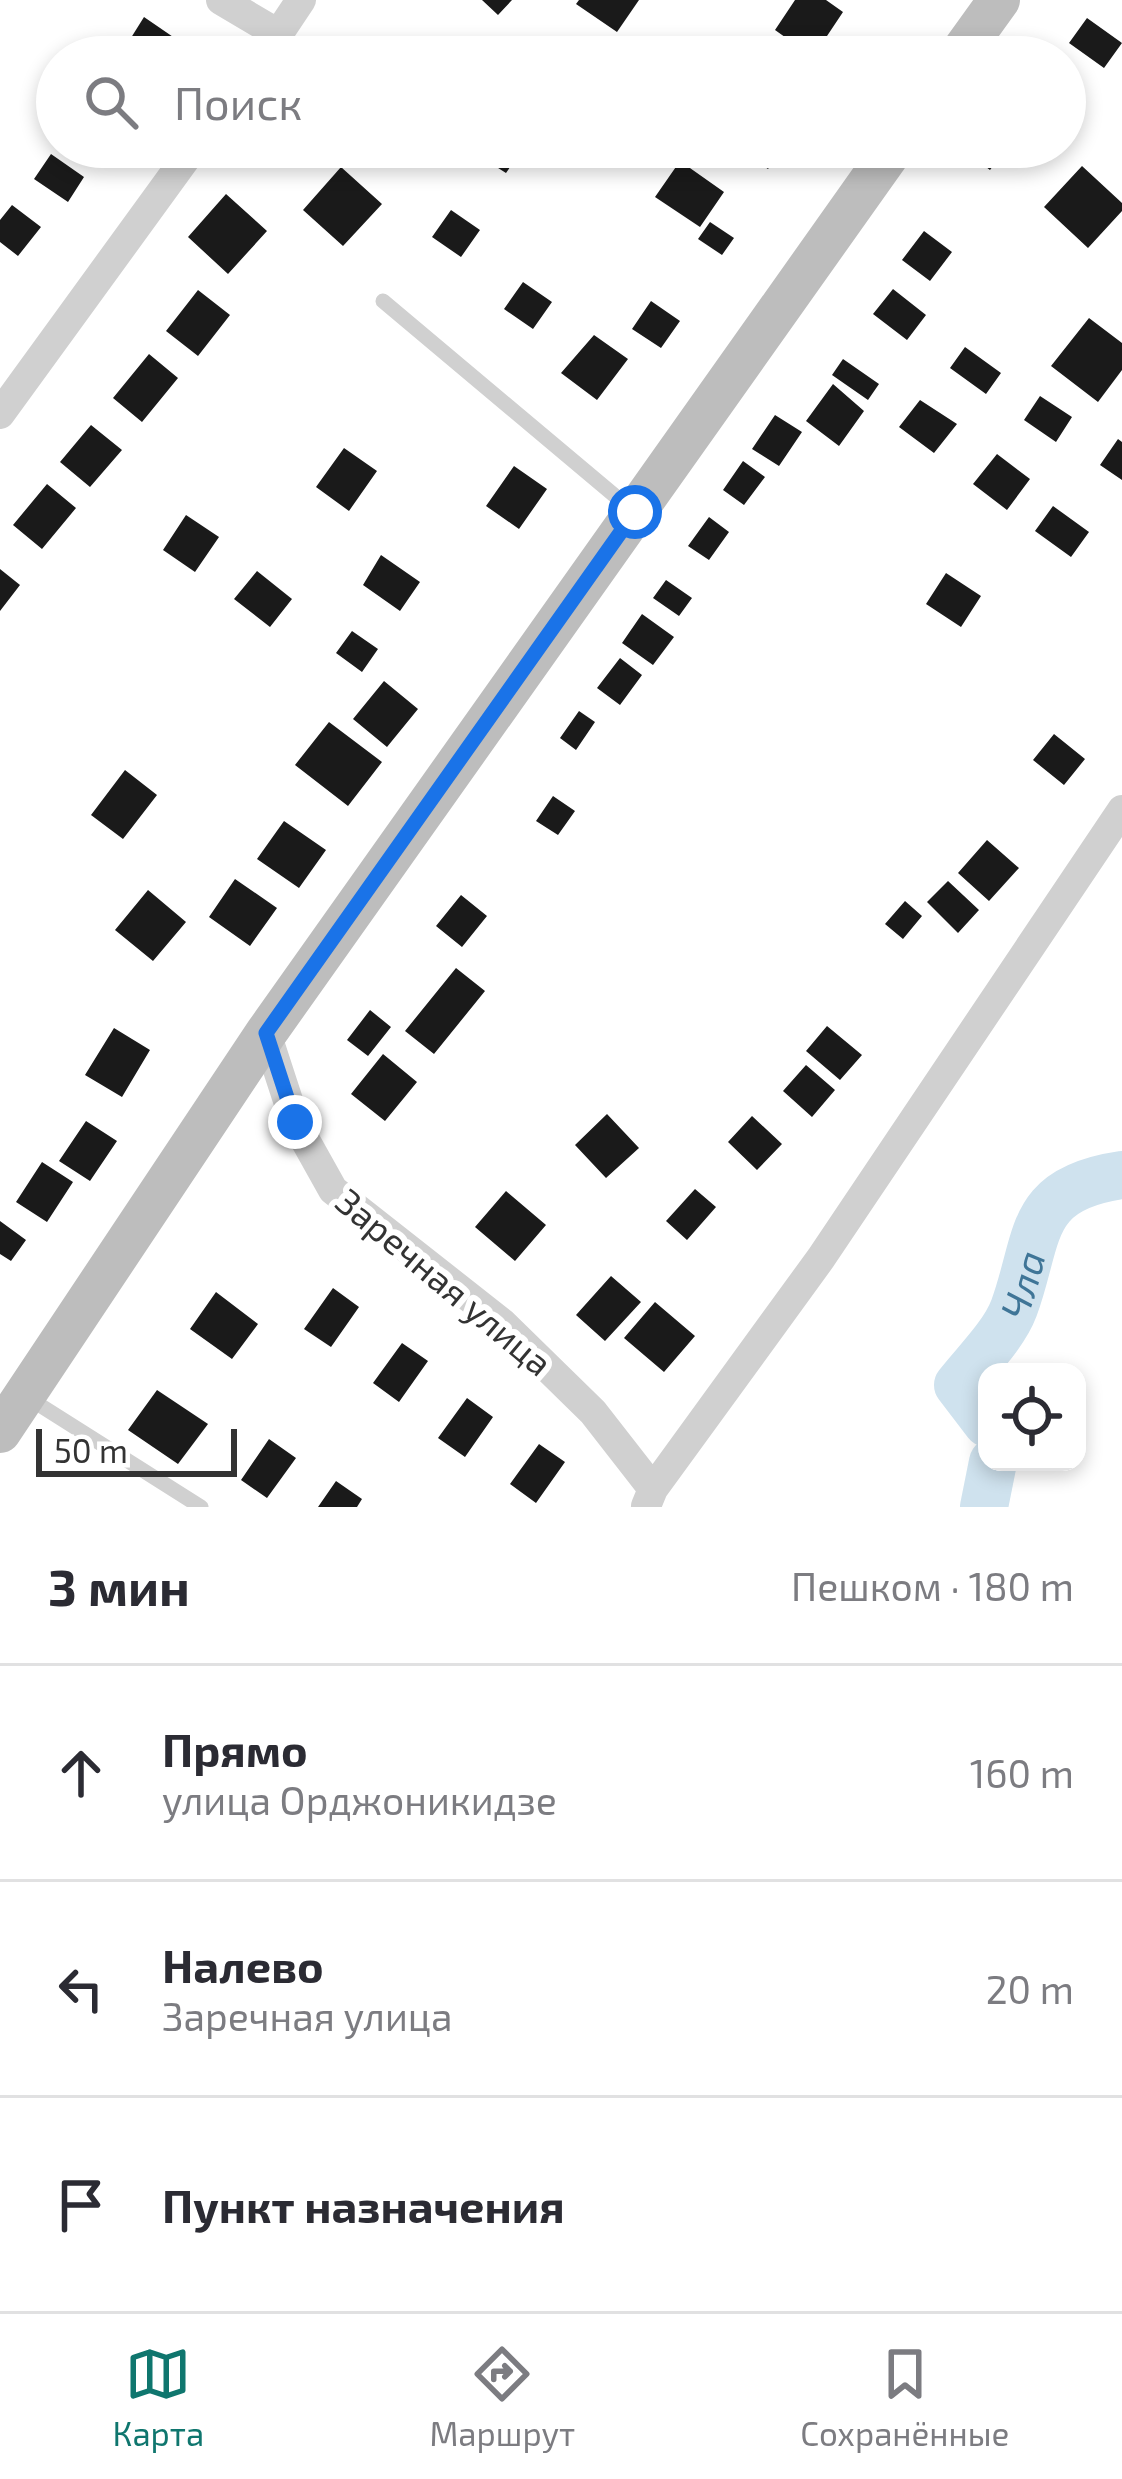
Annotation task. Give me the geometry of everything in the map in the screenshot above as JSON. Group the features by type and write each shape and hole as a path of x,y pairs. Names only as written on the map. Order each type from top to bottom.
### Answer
{"street":[{"path":"221,0 261,36"},
{"path":"278,36 301,0"},
{"path":"973,36 998,0"},
{"path":"3,403 178,168"},
{"path":"0,1432 266,1033 879,168"},
{"path":"649,1498 821,1258 1122,809"},
{"name":"Заречная улица","path":"266,1033 295,1122 333,1190 502,1323 593,1412 649,1498"}],"lane":[{"path":"383,302 635,512"},
{"path":"24,1396 201,1507"}],"building":[{"path":"482,0 512,0 498,15"},
{"path":"579,0 639,0 617,32 576,4"},
{"path":"795,0 826,0 843,12 827,36 783,36 775,30"},
{"path":"144,17 172,36 132,36"},
{"path":"1087,18 1122,43 1104,68 1086,55 1086,36 1074,36"},
{"path":"41,168 71,168 84,177 68,202 34,179"},
{"path":"340,168 382,204 343,246 303,210"},
{"path":"675,168 690,168 724,192 700,227 655,197"},
{"path":"1084,168 1122,203 1122,211 1088,248 1044,207"},
{"path":"226,194 267,231 228,274 188,237"},
{"path":"12,205 41,227 18,256 0,242 0,220"},
{"path":"451,210 480,230 461,257 432,237"},
{"path":"710,222 734,238 722,255 698,239"},
{"path":"924,231 952,252 930,281 902,260"},
{"path":"523,282 552,302 533,329 504,309"},
{"path":"893,289 926,315 907,340 873,314"},
{"path":"198,290 230,315 198,356 166,331"},
{"path":"651,301 680,321 661,348 632,329"},
{"path":"1089,318 1122,343 1122,370 1098,402 1051,366"},
{"path":"594,335 628,359 597,400 561,373"},
{"path":"965,347 1001,373 986,394 950,368"},
{"path":"149,354 178,378 142,422 113,398"},
{"path":"843,359 879,384 868,400 832,375"},
{"path":"833,384 864,411 839,446 806,421"},
{"path":"1040,396 1072,417 1056,442 1024,420"},
{"path":"920,400 957,424 934,453 899,427"},
{"path":"775,415 802,432 779,466 752,449"},
{"path":"91,425 122,450 90,487 60,462"},
{"path":"1118,439 1122,442 1122,480 1100,465"},
{"path":"344,448 377,471 349,511 316,487"},
{"path":"997,454 1030,479 1007,510 973,484"},
{"path":"743,461 765,477 744,505 723,490"},
{"path":"514,466 547,489 519,529 486,506"},
{"path":"47,484 76,508 42,549 13,525"},
{"path":"1053,506 1089,532 1071,557 1035,531"},
{"path":"186,515 219,537 195,572 163,550"},
{"path":"709,517 729,532 709,560 688,546"},
{"path":"381,555 420,582 400,611 363,585"},
{"path":"0,569 20,585 0,611"},
{"path":"257,571 292,599 270,627 234,599"},
{"path":"946,573 981,596 961,627 926,604"},
{"path":"666,580 692,598 679,616 653,598"},
{"path":"642,614 674,637 653,665 622,643"},
{"path":"352,631 378,649 362,672 336,653"},
{"path":"620,658 642,675 620,705 597,688"},
{"path":"384,681 418,709 387,747 353,719"},
{"path":"579,711 595,722 576,750 560,738"},
{"path":"329,722 382,762 348,806 295,765"},
{"path":"1054,734 1085,759 1064,785 1033,760"},
{"path":"125,770 157,795 123,839 91,815"},
{"path":"553,796 575,811 558,835 536,821"},
{"path":"284,821 326,850 299,888 257,859"},
{"path":"987,840 1019,868 989,901 958,873"},
{"path":"235,879 277,908 250,946 209,917"},
{"path":"948,881 979,910 958,933 927,902"},
{"path":"148,890 186,922 153,961 115,930"},
{"path":"461,895 487,916 462,947 436,926"},
{"path":"905,901 922,916 903,939 885,924"},
{"path":"456,968 485,991 434,1054 405,1031"},
{"path":"370,1010 391,1027 368,1056 347,1040"},
{"path":"827,1026 862,1055 840,1080 806,1051"},
{"path":"114,1028 150,1050 122,1097 85,1075"},
{"path":"383,1054 417,1082 385,1121 351,1094"},
{"path":"806,1065 835,1090 812,1117 783,1091"},
{"path":"607,1114 639,1148 606,1178 575,1145"},
{"path":"752,1116 782,1144 757,1170 728,1142"},
{"path":"86,1121 117,1141 90,1181 59,1161"},
{"path":"42,1162 73,1182 47,1222 16,1202"},
{"path":"695,1189 716,1207 687,1240 666,1221"},
{"path":"506,1191 546,1225 515,1261 475,1227"},
{"path":"0,1221 26,1240 11,1261 0,1254"},
{"path":"611,1276 641,1302 605,1341 576,1315"},
{"path":"333,1288 359,1307 331,1347 304,1329"},
{"path":"216,1292 258,1324 232,1359 190,1329"},
{"path":"655,1302 695,1336 664,1372 624,1338"},
{"path":"402,1343 428,1361 399,1402 373,1383"},
{"path":"157,1390 208,1424 178,1464 128,1430"},
{"path":"467,1398 493,1417 465,1457 438,1438"},
{"path":"269,1439 296,1458 267,1498 241,1480"},
{"path":"539,1444 565,1462 536,1503 510,1484"},
{"path":"336,1481 362,1499 357,1507 318,1507"}],"waterway":[{"name":"Чла","path":"978,1411 958,1385 1009,1318 1042,1220 1068,1192 1122,1175"},
{"name":"Чла","path":"984,1507 991,1471"}],"route":[{"path":"295,1122 266,1033 635,512"}]}
